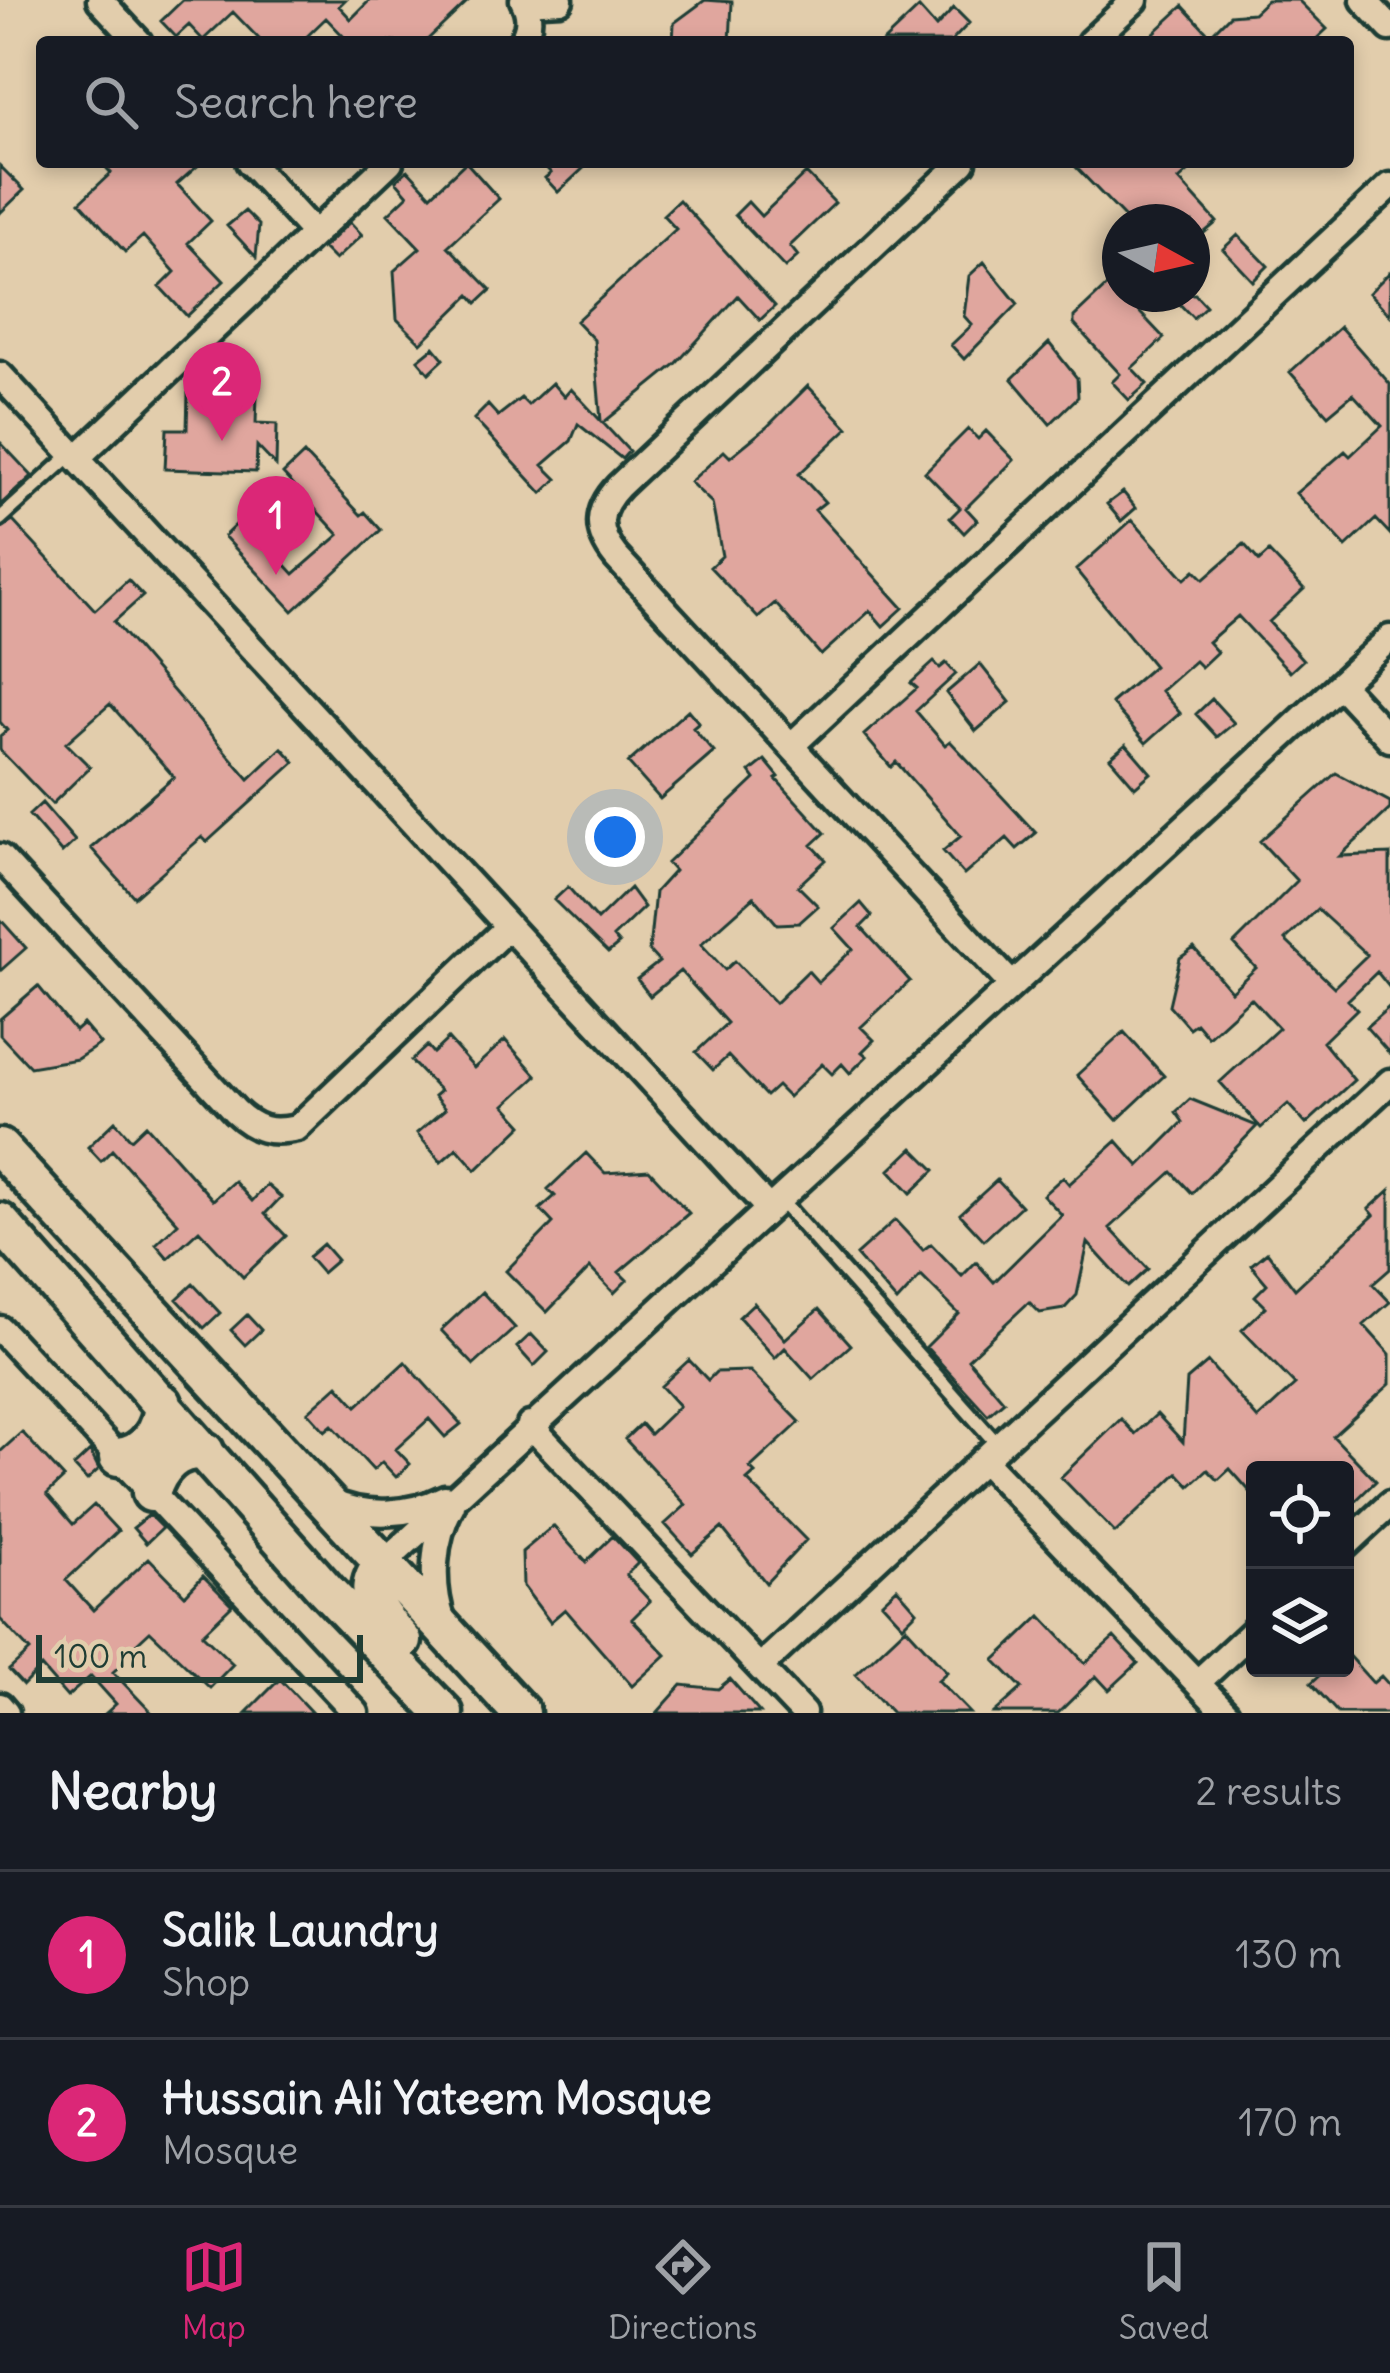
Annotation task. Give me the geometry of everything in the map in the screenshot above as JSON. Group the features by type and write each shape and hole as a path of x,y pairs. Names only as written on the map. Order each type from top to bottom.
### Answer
{"main road":[{"path":"0,1148 521,1713"},
{"path":"0,1222 326,1590 444,1713"},
{"path":"118,1457 129,1456 151,1438 162,1419 163,1403"},
{"path":"152,1492 172,1458 205,1451"},
{"path":"383,1564 370,1583 373,1605 466,1713"}],"street":[{"path":"100,0 133,36"},
{"path":"524,36 529,28 524,1 560,0"},
{"path":"1097,36 1136,0"},
{"path":"1364,0 1390,28"},
{"path":"254,168 313,232"},
{"path":"75,456 383,168"},
{"path":"957,168 604,501 599,521 603,541 1011,984"},
{"path":"790,746 1390,186"},
{"path":"0,375 507,928 774,1204"},
{"path":"383,1564 1390,638"},
{"path":"1340,685 1390,739"},
{"path":"0,856 235,1111 252,1127 274,1133 297,1128 507,928"},
{"path":"760,1667 1390,1082"},
{"path":"0,1329 356,1713"},
{"path":"530,1425 803,1713"},
{"path":"991,1453 1226,1713"},
{"path":"317,1496 337,1505 382,1513 438,1502 463,1487"},
{"path":"448,1637 435,1582 436,1554 447,1514 463,1487"},
{"path":"1354,1538 1390,1504"},
{"path":"1198,1682 1246,1637"},
{"path":"0,1706 6,1713"}],"lane":[{"path":"0,519 75,456"},
{"path":"774,1204 991,1453"}],"building":[{"path":"183,0 345,0 339,6 351,19 370,0 469,0 431,36 343,36 326,18 307,36 256,36 233,12 207,36 199,36 189,25 175,36 161,21"},
{"path":"705,0 732,2 730,36 673,36 674,23"},
{"path":"1267,0 1298,0 1327,29 1319,36 1157,36 1154,33 1183,6 1210,35 1230,15 1253,13"},
{"path":"919,8 936,27 954,8 969,23 957,36 889,36"},
{"path":"0,166 24,190 0,213"},
{"path":"106,168 195,168 177,184 211,221 188,243 224,281 187,316 160,287 175,272 143,236 125,252 80,202 111,173"},
{"path":"460,168 471,168 499,199 448,246 491,290 477,303 470,295 421,343 397,319 394,271 420,248 388,214 408,195 396,181 408,170 431,195"},
{"path":"546,168 584,168 558,192 545,178 551,173"},
{"path":"1077,168 1192,168 1179,180 1201,204 1112,204"},
{"path":"806,173 835,203 790,246 798,256 785,268 735,215 748,202 761,216"},
{"path":"679,200 775,306 760,320 738,296 676,364 603,423 629,451 622,459 578,424 571,441 543,465 557,479 542,493 474,419 488,405 498,416 521,398 528,405 552,383 564,397 571,389 601,421 594,340 576,321 676,229 663,215"},
{"path":"245,211 259,225 256,257 227,226"},
{"path":"350,222 362,235 335,260 323,248"},
{"path":"1238,235 1268,266 1253,281 1223,249"},
{"path":"984,262 1018,304 964,359 951,345 972,325 964,316 969,276"},
{"path":"1390,272 1390,315 1369,293"},
{"path":"1102,291 1102,312 1139,312 1164,338 1132,368 1147,384 1129,400 1112,382 1120,374 1074,324 1074,317"},
{"path":"1340,327 1390,384 1390,534 1376,519 1346,547 1296,493 1345,451 1350,456 1382,426 1353,394 1328,415 1290,372"},
{"path":"1049,343 1077,378 1078,397 1050,424 1012,379"},
{"path":"434,347 444,359 429,373 418,360"},
{"path":"808,386 848,428 799,474 825,502 815,510 903,608 883,626 870,611 821,655 775,603 758,618 710,567 722,556 712,503 690,482 724,451 730,457 767,427"},
{"path":"188,393 257,395 256,423 277,424 276,466 257,446 256,472 165,469 167,429 187,429"},
{"path":"968,429 978,439 986,431 1014,460 966,508 977,520 964,533 950,518 960,508 925,472"},
{"path":"0,442 32,476 0,505"},
{"path":"304,454 381,530 293,611 224,536 243,518 294,574 339,535 283,474"},
{"path":"1123,492 1136,508 1121,521 1107,504"},
{"path":"1132,520 1185,579 1195,570 1204,579 1244,544 1259,561 1269,552 1304,589 1269,622 1303,660 1290,672 1238,616 1208,642 1217,652 1201,667 1195,661 1161,691 1180,713 1146,743 1111,703 1154,666 1076,570"},
{"path":"13,521 95,610 128,580 143,596 114,622 249,779 282,748 295,762 207,842 202,837 134,897 91,848 174,777 110,704 66,743 90,767 52,804 0,750 0,736 7,730 0,722 0,529"},
{"path":"934,662 940,668 946,663 956,674 916,711 1036,833 1017,849 1007,838 964,875 943,851 961,836 896,762 891,767 864,735 917,688 911,683"},
{"path":"980,664 1010,702 976,731 946,693"},
{"path":"1212,699 1234,723 1217,737 1196,714"},
{"path":"688,710 699,723 693,728 714,752 660,799 628,763"},
{"path":"1126,744 1151,773 1135,787 1110,758"},
{"path":"765,760 825,833 812,845 826,860 798,886 818,906 799,923 777,924 754,897 701,944 725,970 735,961 775,1003 808,971 818,982 853,949 834,928 861,903 872,916 861,927 910,981 861,1027 874,1040 862,1052 867,1056 850,1073 842,1064 832,1074 822,1064 788,1097 777,1086 766,1096 728,1056 713,1070 696,1052 727,1023 680,971 650,996 637,979 659,962 649,951 655,892 674,871 667,863 755,779 750,772"},
{"path":"1336,773 1390,802 1390,809 1340,856 1390,854 1390,988 1377,972 1348,1000 1357,1009 1323,1042 1354,1080 1306,1124 1288,1104 1261,1128 1220,1082 1279,1028 1251,998 1208,1037 1196,1023 1189,1028 1169,1005 1180,958 1194,948 1231,991 1256,968 1234,944 1297,881 1260,841","holes":["1317,909 1367,955 1334,987 1285,940"]},
{"path":"42,803 75,841 62,853 29,815"},
{"path":"568,887 597,920 630,888 644,907 613,937 619,944 608,953 554,900"},
{"path":"0,919 26,948 0,971"},
{"path":"38,986 75,1031 83,1024 100,1044 77,1059 30,1067 0,1035 0,1019"},
{"path":"1390,1006 1390,1054 1366,1027"},
{"path":"1124,1032 1164,1076 1117,1120 1077,1075"},
{"path":"448,1039 474,1068 505,1040 537,1076 505,1105 523,1125 476,1170 457,1148 441,1162 417,1133 445,1109 434,1096 440,1091 411,1061 427,1046 433,1053"},
{"path":"1190,1099 1257,1126 1192,1193 1172,1172 1110,1228 1148,1269 1128,1287 1088,1243 1077,1295 1064,1309 1040,1313 1029,1302 968,1359 1004,1401 988,1415 926,1347 959,1314 921,1276 897,1302 856,1255 895,1220 923,1250 931,1244 962,1276 976,1262 994,1282 1062,1215 1043,1195 1063,1177 1069,1184 1117,1141 1139,1166 1183,1122 1176,1112"},
{"path":"115,1121 131,1139 146,1125 213,1200 234,1181 252,1201 267,1185 281,1197 265,1214 286,1236 243,1277 199,1230 168,1258 156,1244 178,1223 112,1150 101,1161 88,1147"},
{"path":"913,1148 935,1170 911,1193 890,1170"},
{"path":"586,1153 605,1173 649,1170 689,1213 619,1272 627,1280 614,1293 590,1268 547,1312 506,1271 553,1223 540,1209 555,1196 548,1189"},
{"path":"997,1180 1021,1206 984,1240 960,1214"},
{"path":"1390,1190 1390,1269 1373,1284 1390,1302 1364,1325 1390,1354 1390,1384 1333,1436 1376,1481 1354,1502 1354,1461 1246,1461 1246,1487 1230,1469 1218,1480 1208,1470 1190,1486 1178,1473 1115,1533 1061,1477 1121,1419 1135,1434 1157,1414 1183,1442 1187,1380 1208,1362 1258,1419 1295,1385 1242,1330 1266,1307 1255,1296 1267,1284 1251,1265 1267,1252 1295,1289 1374,1215 1369,1209"},
{"path":"323,1244 337,1260 322,1273 308,1257"},
{"path":"193,1284 220,1313 204,1328 177,1299"},
{"path":"482,1292 515,1328 474,1365 441,1330"},
{"path":"754,1303 785,1339 819,1309 851,1345 813,1379 785,1348 775,1358 739,1317"},
{"path":"247,1315 261,1330 245,1345 231,1330"},
{"path":"531,1334 548,1352 534,1366 517,1347"},
{"path":"689,1360 708,1380 716,1372 750,1371 800,1422 750,1468 755,1473 747,1480 806,1540 766,1583 722,1528 692,1554 665,1524 686,1505 625,1439 641,1424 650,1434 679,1406 661,1386"},
{"path":"405,1362 461,1424 445,1437 429,1419 396,1449 410,1464 396,1477 382,1462 373,1470 332,1425 325,1431 308,1412 338,1385 357,1406"},
{"path":"22,1432 64,1478 47,1494 73,1524 94,1505 118,1531 66,1580 93,1610 149,1558 185,1595 203,1576 232,1605 202,1634 233,1664 210,1688 150,1631 113,1672 152,1713 106,1713 116,1704 91,1676 67,1697 41,1667 23,1685 9,1670 30,1651 0,1619 0,1452"},
{"path":"90,1451 99,1469 87,1480 74,1466"},
{"path":"149,1515 162,1528 146,1543 133,1528"},
{"path":"553,1526 586,1562 613,1536 638,1563 626,1575 650,1601 632,1619 666,1655 632,1686 565,1609 550,1622 523,1586 522,1552"},
{"path":"897,1588 917,1611 903,1625 882,1602"},
{"path":"1041,1616 1085,1663 1114,1637 1138,1663 1109,1690 1096,1676 1058,1713 994,1713 1022,1688 995,1660"},
{"path":"906,1627 947,1672 938,1680 970,1713 892,1713 856,1674"},
{"path":"1354,1662 1373,1683 1381,1676 1390,1686 1390,1713 1338,1713 1311,1683 1318,1677 1354,1677"},
{"path":"280,1679 312,1713 246,1713"},
{"path":"730,1679 760,1713 657,1713 682,1685 718,1689"}],"place":[{"name":"Hussain Ali Yateem Mosque","path":"222,441"},
{"name":"Salik Laundry","path":"276,575"}]}
